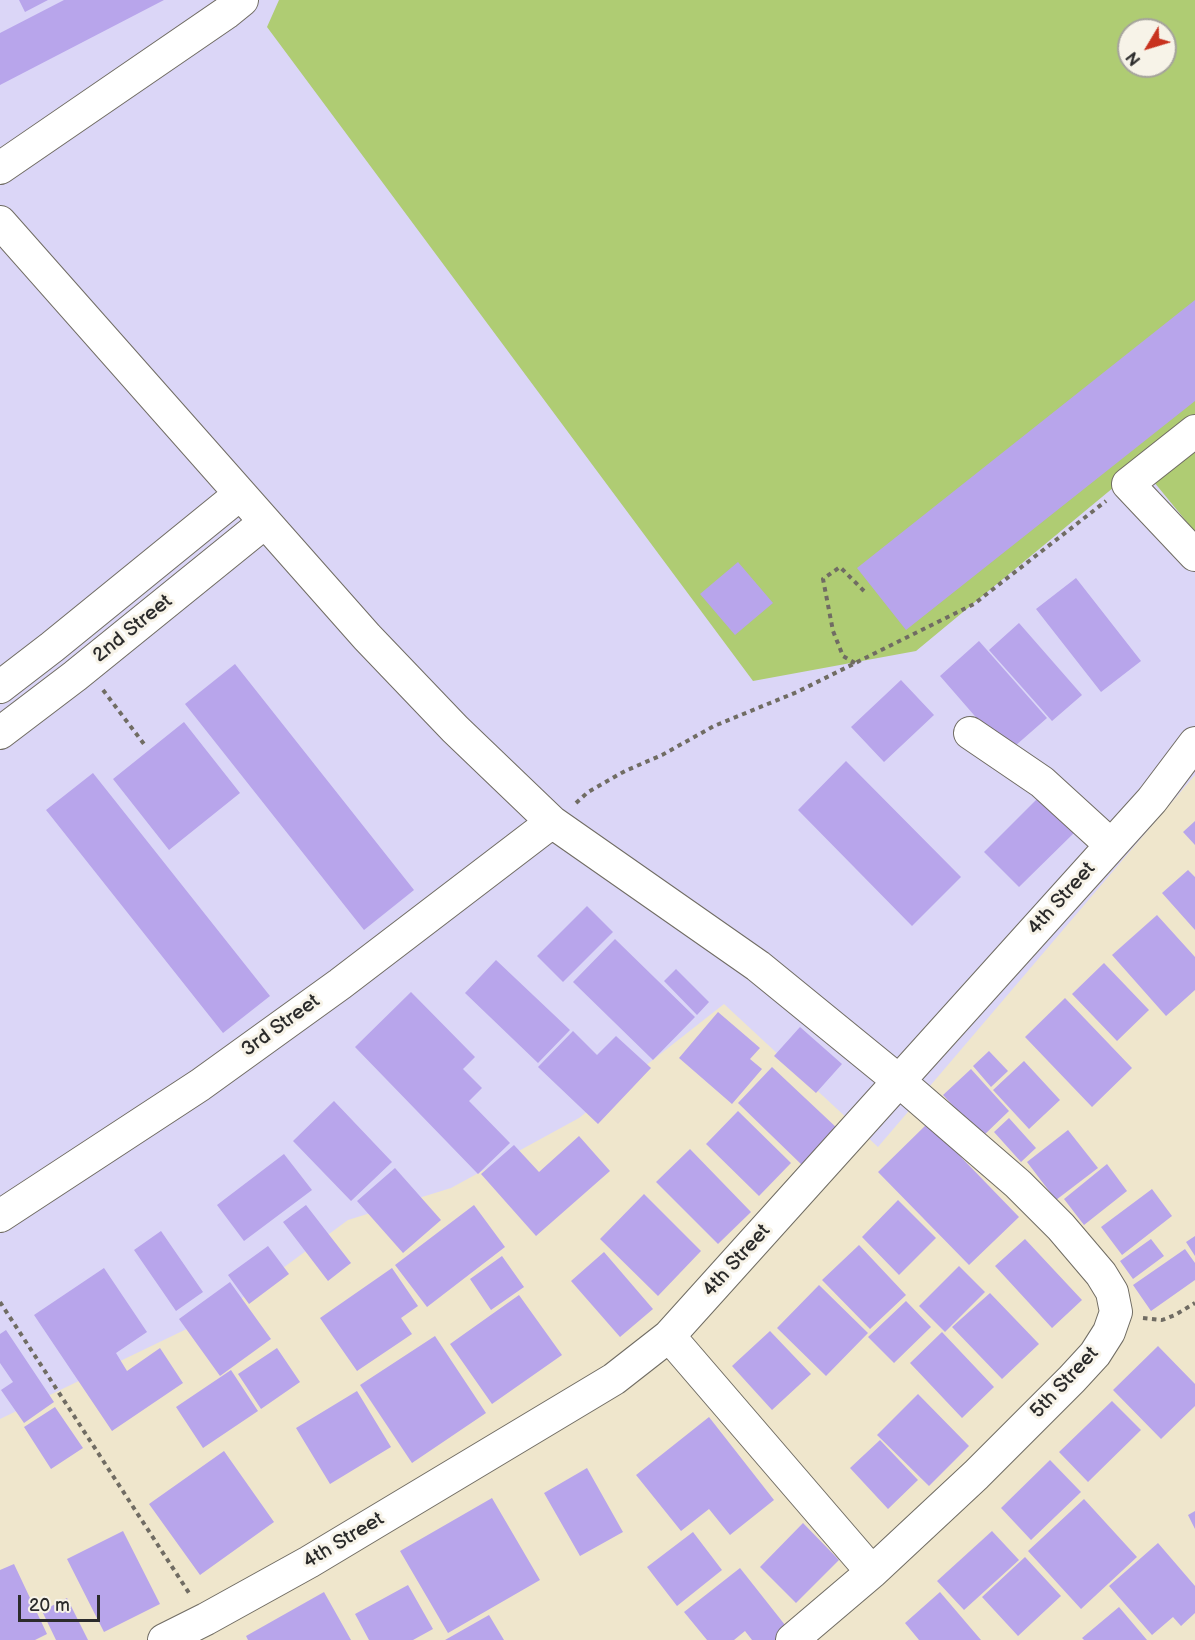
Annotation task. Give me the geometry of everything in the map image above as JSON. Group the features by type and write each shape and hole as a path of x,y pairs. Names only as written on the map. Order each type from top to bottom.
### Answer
{"street":[{"path":"0,168 226,14 242,0"},
{"path":"0,222 264,523 454,729 552,822 758,966 898,1081 1018,1184 1061,1227 1101,1274 1112,1292 1116,1312"},
{"path":"1195,431 1128,484 1195,555"},
{"name":"2nd Street","path":"0,687 239,495"},
{"name":"2nd Street","path":"0,734 86,668 264,523"},
{"path":"970,733 1042,782 1100,835"},
{"name":"4th Street","path":"164,1640 309,1562 614,1379 669,1336 1152,800 1195,743"},
{"name":"3rd Street","path":"0,1216 209,1078 340,984 552,822"},
{"name":"5th Street","path":"792,1640 872,1572 976,1475 1072,1379 1095,1354 1110,1332 1116,1312"},
{"path":"669,1336 872,1572"}],"path":[{"path":"552,822 588,792 625,771 662,755 714,726 797,692 856,664 974,604 1128,484"},
{"path":"856,664 843,656 833,631 823,579 840,567 865,592"},
{"path":"86,668 144,744"},
{"path":"0,1302 206,1619"},
{"path":"1116,1312 1162,1320 1195,1303"}],"shaded area":[{"path":"0,0 1195,0 1195,775 878,1147 724,1004 579,1118 451,1188 348,1220 226,1310 0,1419"}],"green space":[{"path":"279,0 1195,0 1195,420 916,651 753,681 267,27"},
{"path":"1195,450 1195,532 1154,482"}],"building":[{"path":"19,0 48,0 25,12"},
{"path":"64,0 164,0 0,85 0,33"},
{"path":"1195,300 1195,401 906,630 857,568"},
{"path":"738,562 773,603 735,635 700,594"},
{"path":"1076,578 1141,661 1101,692 1036,609"},
{"path":"1019,623 1082,695 1052,721 989,650"},
{"path":"979,641 1047,718 1007,753 940,676"},
{"path":"235,664 414,890 364,930 185,704"},
{"path":"901,680 934,715 884,762 851,727"},
{"path":"184,722 240,793 169,850 113,779"},
{"path":"846,761 961,877 912,926 798,810"},
{"path":"93,773 270,996 223,1033 46,810"},
{"path":"1042,794 1077,830 1019,887 984,852"},
{"path":"1195,821 1195,845 1183,832"},
{"path":"1188,870 1195,877 1195,930 1162,893"},
{"path":"587,906 613,932 563,982 537,956"},
{"path":"1157,915 1195,957 1195,990 1166,1016 1112,955"},
{"path":"615,939 695,1017 653,1060 573,982"},
{"path":"496,960 570,1030 538,1063 465,993"},
{"path":"1104,963 1149,1010 1117,1041 1072,994"},
{"path":"676,969 709,1002 697,1015 664,981"},
{"path":"411,992 475,1057 463,1069 482,1088 469,1101 510,1143 478,1174 355,1047"},
{"path":"1065,998 1132,1068 1092,1107 1025,1037"},
{"path":"718,1012 760,1048 750,1059 762,1069 732,1104 679,1058"},
{"path":"800,1027 842,1064 816,1093 774,1056"},
{"path":"573,1031 597,1055 616,1036 651,1068 598,1124 538,1067"},
{"path":"989,1051 1008,1071 991,1087 973,1066"},
{"path":"1024,1061 1060,1100 1029,1129 993,1090"},
{"path":"772,1067 838,1129 803,1166 738,1103"},
{"path":"971,1069 1009,1111 982,1137 943,1095"},
{"path":"334,1101 392,1162 351,1201 293,1141"},
{"path":"738,1111 791,1163 759,1196 706,1144"},
{"path":"1009,1118 1036,1148 1021,1162 994,1132"},
{"path":"928,1123 1019,1217 969,1265 878,1172"},
{"path":"1068,1130 1098,1168 1056,1200 1027,1162"},
{"path":"579,1136 610,1171 536,1236 481,1174 514,1145 539,1172"},
{"path":"690,1149 751,1212 718,1244 656,1182"},
{"path":"284,1154 312,1190 244,1241 217,1205"},
{"path":"1107,1164 1127,1191 1084,1225 1064,1199"},
{"path":"395,1168 441,1220 403,1253 357,1201"},
{"path":"1152,1189 1172,1216 1122,1255 1101,1227"},
{"path":"644,1194 701,1251 658,1296 600,1239"},
{"path":"898,1200 936,1238 899,1275 862,1237"},
{"path":"306,1205 351,1263 328,1281 283,1222"},
{"path":"474,1205 505,1247 427,1307 395,1265"},
{"path":"161,1231 203,1292 176,1311 134,1250"},
{"path":"1195,1236 1195,1256 1186,1242"},
{"path":"1025,1239 1082,1300 1052,1328 995,1266"},
{"path":"1151,1239 1164,1256 1133,1279 1120,1261"},
{"path":"859,1245 906,1295 870,1329 822,1280"},
{"path":"268,1246 289,1274 249,1304 228,1275"},
{"path":"1185,1249 1195,1263 1195,1280 1151,1311 1133,1285"},
{"path":"604,1252 653,1309 620,1337 571,1281"},
{"path":"502,1256 524,1287 491,1310 470,1279"},
{"path":"959,1266 985,1292 945,1332 919,1306"},
{"path":"104,1268 147,1332 116,1353 127,1371 160,1348 183,1383 112,1431 34,1315"},
{"path":"392,1268 418,1306 401,1318 412,1334 357,1371 320,1318"},
{"path":"230,1282 271,1339 220,1376 179,1319"},
{"path":"819,1285 868,1333 826,1376 777,1328"},
{"path":"990,1293 1039,1344 1002,1379 952,1327"},
{"path":"519,1295 562,1355 492,1404 450,1344"},
{"path":"906,1301 931,1327 894,1363 868,1337"},
{"path":"6,1330 54,1402 24,1423 1,1390 13,1382 0,1363 0,1334"},
{"path":"770,1331 811,1374 772,1410 732,1366"},
{"path":"942,1332 994,1387 962,1418 910,1363"},
{"path":"435,1336 486,1413 412,1463 360,1385"},
{"path":"1158,1346 1195,1384 1195,1406 1161,1439 1113,1390"},
{"path":"277,1348 300,1382 261,1409 238,1374"},
{"path":"231,1370 258,1411 203,1448 176,1407"},
{"path":"357,1391 391,1447 330,1484 296,1428"},
{"path":"918,1394 969,1446 929,1486 877,1435"},
{"path":"1112,1401 1141,1430 1088,1482 1059,1452"},
{"path":"55,1407 83,1448 51,1469 24,1427"},
{"path":"709,1417 774,1500 730,1535 709,1509 681,1531 636,1475"},
{"path":"880,1440 918,1480 888,1509 850,1468"},
{"path":"224,1451 274,1522 200,1575 149,1504"},
{"path":"1050,1460 1081,1492 1031,1540 1001,1508"},
{"path":"587,1468 623,1532 580,1556 544,1493"},
{"path":"492,1498 540,1580 448,1633 400,1551"},
{"path":"1084,1499 1137,1557 1081,1609 1028,1551"},
{"path":"1195,1511 1195,1529 1188,1515"},
{"path":"803,1523 839,1560 796,1603 760,1567"},
{"path":"123,1531 160,1604 104,1632 67,1559"},
{"path":"992,1531 1019,1560 964,1610 937,1581"},
{"path":"693,1532 722,1570 677,1606 647,1567"},
{"path":"1158,1543 1195,1586 1195,1613 1181,1626 1173,1617 1152,1635 1109,1586"},
{"path":"1025,1557 1061,1596 1018,1636 982,1597"},
{"path":"14,1564 47,1634 35,1640 0,1640 0,1570"},
{"path":"740,1568 789,1630 776,1640 752,1640 745,1631 734,1640 707,1640 684,1612"},
{"path":"408,1585 433,1629 413,1640 369,1640 355,1614"},
{"path":"324,1592 351,1640 248,1640 246,1636"},
{"path":"940,1592 981,1640 919,1640 905,1623"},
{"path":"67,1598 88,1640 56,1640 42,1611"},
{"path":"1119,1607 1147,1640 1084,1640 1082,1638"},
{"path":"489,1615 504,1640 445,1640"}]}
